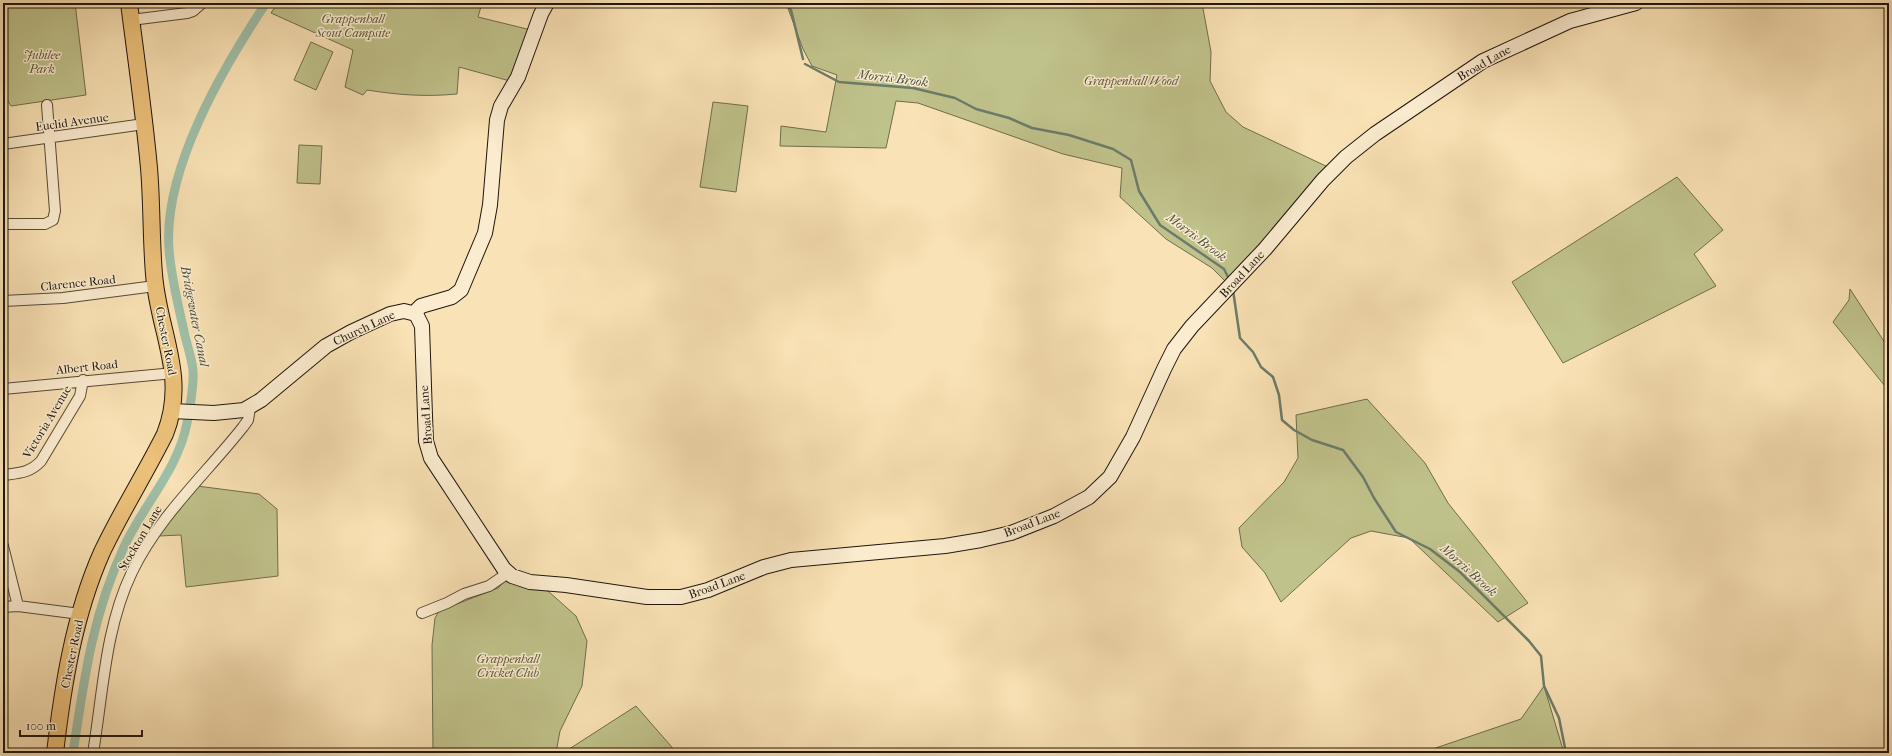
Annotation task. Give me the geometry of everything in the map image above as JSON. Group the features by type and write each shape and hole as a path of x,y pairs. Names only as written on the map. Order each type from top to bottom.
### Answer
{"main road":[{"name":"Chester Road","path":"55,753 65,681 80,614 92,578 102,552 129,498 178,411 174,372 156,286 151,198 144,124 129,3"}],"street":[{"path":"131,20 187,14 202,3"},
{"path":"414,313 421,306 452,297 461,290 485,233 490,205 496,120 498,113 518,77 541,14 547,3"},
{"name":"Broad Lane","path":"414,313 420,318 422,326 425,416 428,451 438,470 508,573 517,578 530,582 566,585 628,595 670,598 699,593 764,567 791,560 945,546 996,537 1033,525 1076,504 1100,488 1110,477 1133,437 1174,349 1192,326 1240,278 1329,173 1360,146 1483,60 1570,21 1636,3"},
{"path":"3,224 45,224 53,220 55,211 51,138 47,105"},
{"name":"Euclid Avenue","path":"3,144 144,124"},
{"name":"Clarence Road","path":"3,301 63,298 156,286"},
{"name":"Church Lane","path":"178,411 197,413 231,413 250,408 326,346 340,337 390,314 404,311 414,313"},
{"name":"Albert Road","path":"3,389 174,372"},
{"name":"Victoria Avenue","path":"3,474 26,472 34,469 41,461 80,396 83,380"},
{"name":"Stockton Lane","path":"93,753 105,666 119,608 132,572 178,502 243,427 248,420 250,408"},
{"path":"3,546 18,606"},
{"path":"422,612 447,604 464,594 488,586 508,573"},
{"path":"3,607 18,606 80,614"}],"green space":[{"name":"Jubilee Park","path":"3,3 75,3 86,95 11,106 6,98 3,98"},
{"name":"Grappenhall Scout Campsite","path":"278,3 482,3 478,17 531,30 510,81 459,67 457,94 412,95 367,90 363,95 345,87 353,50 271,13"},
{"name":"Grappenhall Wood","path":"786,3 1202,3 1211,52 1210,81 1226,112 1243,127 1328,167 1228,284 1212,268 1166,239 1120,197 1122,168 1063,154 918,103 896,101 886,148 780,146 781,126 826,132 837,75 812,66 803,49"},
{"path":"311,42 333,52 316,90 294,80"},
{"path":"713,102 748,106 736,192 700,187"},
{"path":"299,145 322,146 320,184 297,183"},
{"path":"1677,177 1723,230 1694,254 1716,286 1563,363 1512,282"},
{"path":"1850,289 1889,349 1889,391 1833,322 1849,300"},
{"path":"1367,399 1425,463 1448,503 1528,603 1498,622 1409,538 1371,531 1351,538 1281,602 1265,573 1242,547 1239,528 1284,482 1298,458 1296,415"},
{"path":"197,486 259,494 277,509 278,576 186,587 181,535 159,536 157,534"},
{"name":"Grappenhall Cricket Club","path":"507,579 522,586 548,591 576,616 587,641 582,686 560,731 556,753 433,753 432,645 435,618 439,611 498,588"},
{"path":"1544,686 1564,753 1421,753 1521,719"},
{"path":"636,706 677,753 563,753"}],"waterway":[{"name":"Bridgewater Canal","path":"73,753 91,648 104,598 124,547 176,456 187,423 192,397 193,377 191,358 176,293 169,249 170,218 176,186 186,153 199,120 232,58 266,3"},
{"name":"Morris Brook","path":"785,3 791,10 803,59"},
{"name":"Morris Brook","path":"805,64 839,82 913,88 955,98 976,109 1009,118 1032,128 1069,135 1113,149 1131,160 1139,191 1160,225 1224,269 1229,279"},
{"name":"Morris Brook","path":"1233,290 1240,338 1253,352 1261,367 1273,377 1279,395 1282,420 1294,430 1312,440 1343,450 1363,477 1374,498 1396,532 1430,549 1460,572 1529,641 1541,656 1544,686 1559,718 1566,753"}]}
